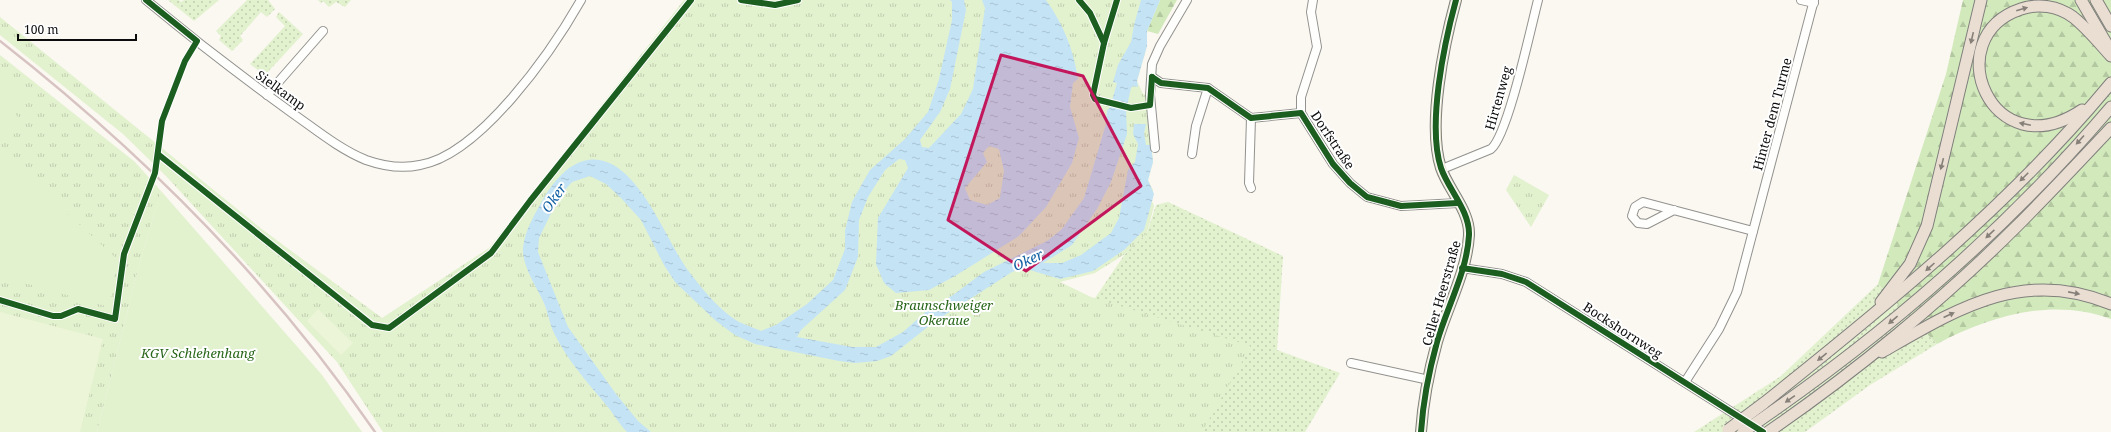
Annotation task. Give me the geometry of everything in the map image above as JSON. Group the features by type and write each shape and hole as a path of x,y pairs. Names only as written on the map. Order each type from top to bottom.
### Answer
{"highway":[{"path":"1852,333 1894,287 1920,246 1934,200 1981,0"},
{"path":"2081,0 2111,51"},
{"path":"2096,0 2111,26"},
{"path":"2098,98 2076,114 2060,122 2036,126 2021,124 2002,114 1987,97 1980,76 1980,54 1990,31 2002,19 2020,9 2041,6 2057,9 2072,17 2111,56"},
{"path":"1727,431 1852,333 1915,280 1977,224 2111,83"},
{"path":"1743,432 1874,335 1929,290 2006,219 2109,109"},
{"path":"1768,432 1854,368 1953,286 2016,228 2111,128"},
{"path":"1854,368 1946,316 1980,301 2001,294 2026,291 2058,291 2074,293 2111,304"}],"main road":[{"name":"Celler Heerstraße","path":"1422,432 1429,380 1437,342 1462,268 1469,232 1467,220 1442,169 1437,148 1438,110 1443,63 1456,0"}],"street":[{"name":"Sielkamp","path":"146,0 267,94 333,141 359,157 390,166 419,166 437,160 461,146 513,98 539,66 566,27 581,0"},
{"path":"1155,148 1150,95 1152,64 1155,55 1187,0"},
{"name":"Dorfstraße","path":"1313,0 1311,12 1317,47 1301,97 1301,112 1341,174 1358,191 1367,197 1401,206 1458,203"},
{"name":"Hirtenweg","path":"1442,169 1491,150 1498,143 1538,0"},
{"name":"Hinter dem Turme","path":"1684,382 1719,329 1733,303 1814,2 1801,0"},
{"path":"267,94 323,31"},
{"path":"1152,77 1161,83 1208,88 1251,118 1301,112"},
{"path":"1192,154 1196,126 1208,88"},
{"path":"1251,118 1249,183 1251,188"},
{"path":"1674,210 1647,224 1638,223 1632,216 1634,207 1643,202 1674,210 1753,232"},
{"name":"Bockshornweg","path":"1462,268 1502,274 1526,282 1763,432"},
{"path":"1351,363 1429,380"}],"highlighted area":[{"path":"1001,55 1083,76 1141,186 1026,271 948,220"}],"green space":[{"path":"168,0 179,0 181,2 184,0 219,0 194,21"},
{"path":"247,0 268,0 275,9 267,17 261,12 240,36 243,40 232,51 219,40 221,36 216,31"},
{"path":"318,0 351,0 345,7 336,2 329,7 323,1 321,3"},
{"name":"Braunschweiger Okeraue","path":"684,0 1160,0 1147,31 1147,46 1137,81 1143,94 1147,96 1153,162 1148,180 1153,190 1152,201 1154,206 1147,233 1125,254 1095,273 1060,282 1091,297 1251,346 1202,432 383,432 337,362 166,176 123,134 0,35 0,17 263,230 382,318 489,248"},
{"path":"1160,0 1177,0 1158,34 1147,31"},
{"path":"1963,0 2111,0 2111,319 2089,313 2066,310 2044,310 2022,313 1978,325 1937,344 1878,284 1946,74"},
{"path":"279,12 303,34 265,75 250,64 285,26 276,17"},
{"path":"0,55 135,162 161,191 141,258 97,432 0,432"},
{"path":"0,74 24,97 11,110 23,122 0,146"},
{"path":"0,152 117,259 109,307 0,276"},
{"path":"1514,175 1549,195 1531,227 1506,190"},
{"name":"KGV Schlehenhang","path":"161,191 322,375 362,432 97,432 141,258"},
{"path":"1168,202 1283,256 1277,350 1340,373 1305,432 1004,432 1125,254 1147,233 1156,205"},
{"path":"1878,284 1937,344 1870,385 1805,432 1694,432 1781,376"},
{"path":"318,309 353,343 341,355 307,321"},
{"path":"0,312 103,339 80,432 0,432"}],"water":[{"name":"Oker","path":"950,0 964,0 966,10 950,89 940,112 920,140 922,147 929,148 961,114 973,89 985,8 982,0 1046,0 1063,28 1073,57 1078,79 1073,83 1070,107 1079,138 1072,163 1046,207 1019,236 955,276 929,290 896,293 884,283 876,264 878,218 908,168 905,160 899,159 885,170 868,197 859,220 858,257 845,290 801,330 797,337 852,347 876,347 903,332 928,310 953,295 984,272 1047,241 1062,229 1084,198 1106,124 1107,110 1110,108 1117,83 1113,82 1118,65 1131,42 1141,0 1160,0 1147,31 1147,46 1137,81 1138,87 1133,86 1131,88 1126,110 1127,134 1111,182 1097,209 1072,245 1043,263 1062,263 1081,255 1111,233 1119,218 1128,170 1135,162 1138,144 1133,134 1134,124 1146,124 1144,133 1146,145 1151,145 1153,162 1148,180 1154,194 1144,230 1124,250 1093,271 1060,279 1023,268 1012,272 934,322 891,356 877,361 855,363 755,344 735,335 716,321 675,282 664,265 641,220 621,198 606,184 590,176 572,182 559,197 539,238 538,252 568,327 616,394 638,421 651,432 627,432 565,353 552,329 545,305 527,269 523,255 523,248 528,227 553,184 569,168 588,160 605,162 621,170 635,185 648,203 690,273 706,293 725,312 739,322 761,331 776,325 807,304 833,280 845,249 845,231 852,202 858,191 870,170 905,139 928,112 939,79 952,20 952,2","holes":["989,146 999,149 1004,171 1000,198 987,205 970,200 965,188 987,162 983,153"]}],"railway":[{"path":"0,41 104,128 154,174 202,222 249,272 293,323 375,432"}],"cycle path":[{"path":"0,300 53,316 61,316 78,309 115,319 124,254 155,173 162,121 185,61 197,41 146,0"},
{"path":"159,155 372,325 389,328 491,253 530,201 691,0"},
{"path":"741,0 775,5 798,0"},
{"path":"1079,0 1090,13 1104,43"},
{"path":"1117,0 1104,43 1093,95 1095,99 1131,108 1150,105 1152,77"},
{"path":"1421,432 1425,398 1434,353 1441,329 1461,276 1465,262 1469,235 1466,217 1444,176 1437,150 1436,108 1439,84 1442,61 1456,0"},
{"path":"1152,77 1161,83 1208,88 1251,118 1301,113 1333,164 1350,183 1367,197 1401,206 1458,203"},
{"path":"1462,268 1502,274 1526,282 1763,432"}]}
